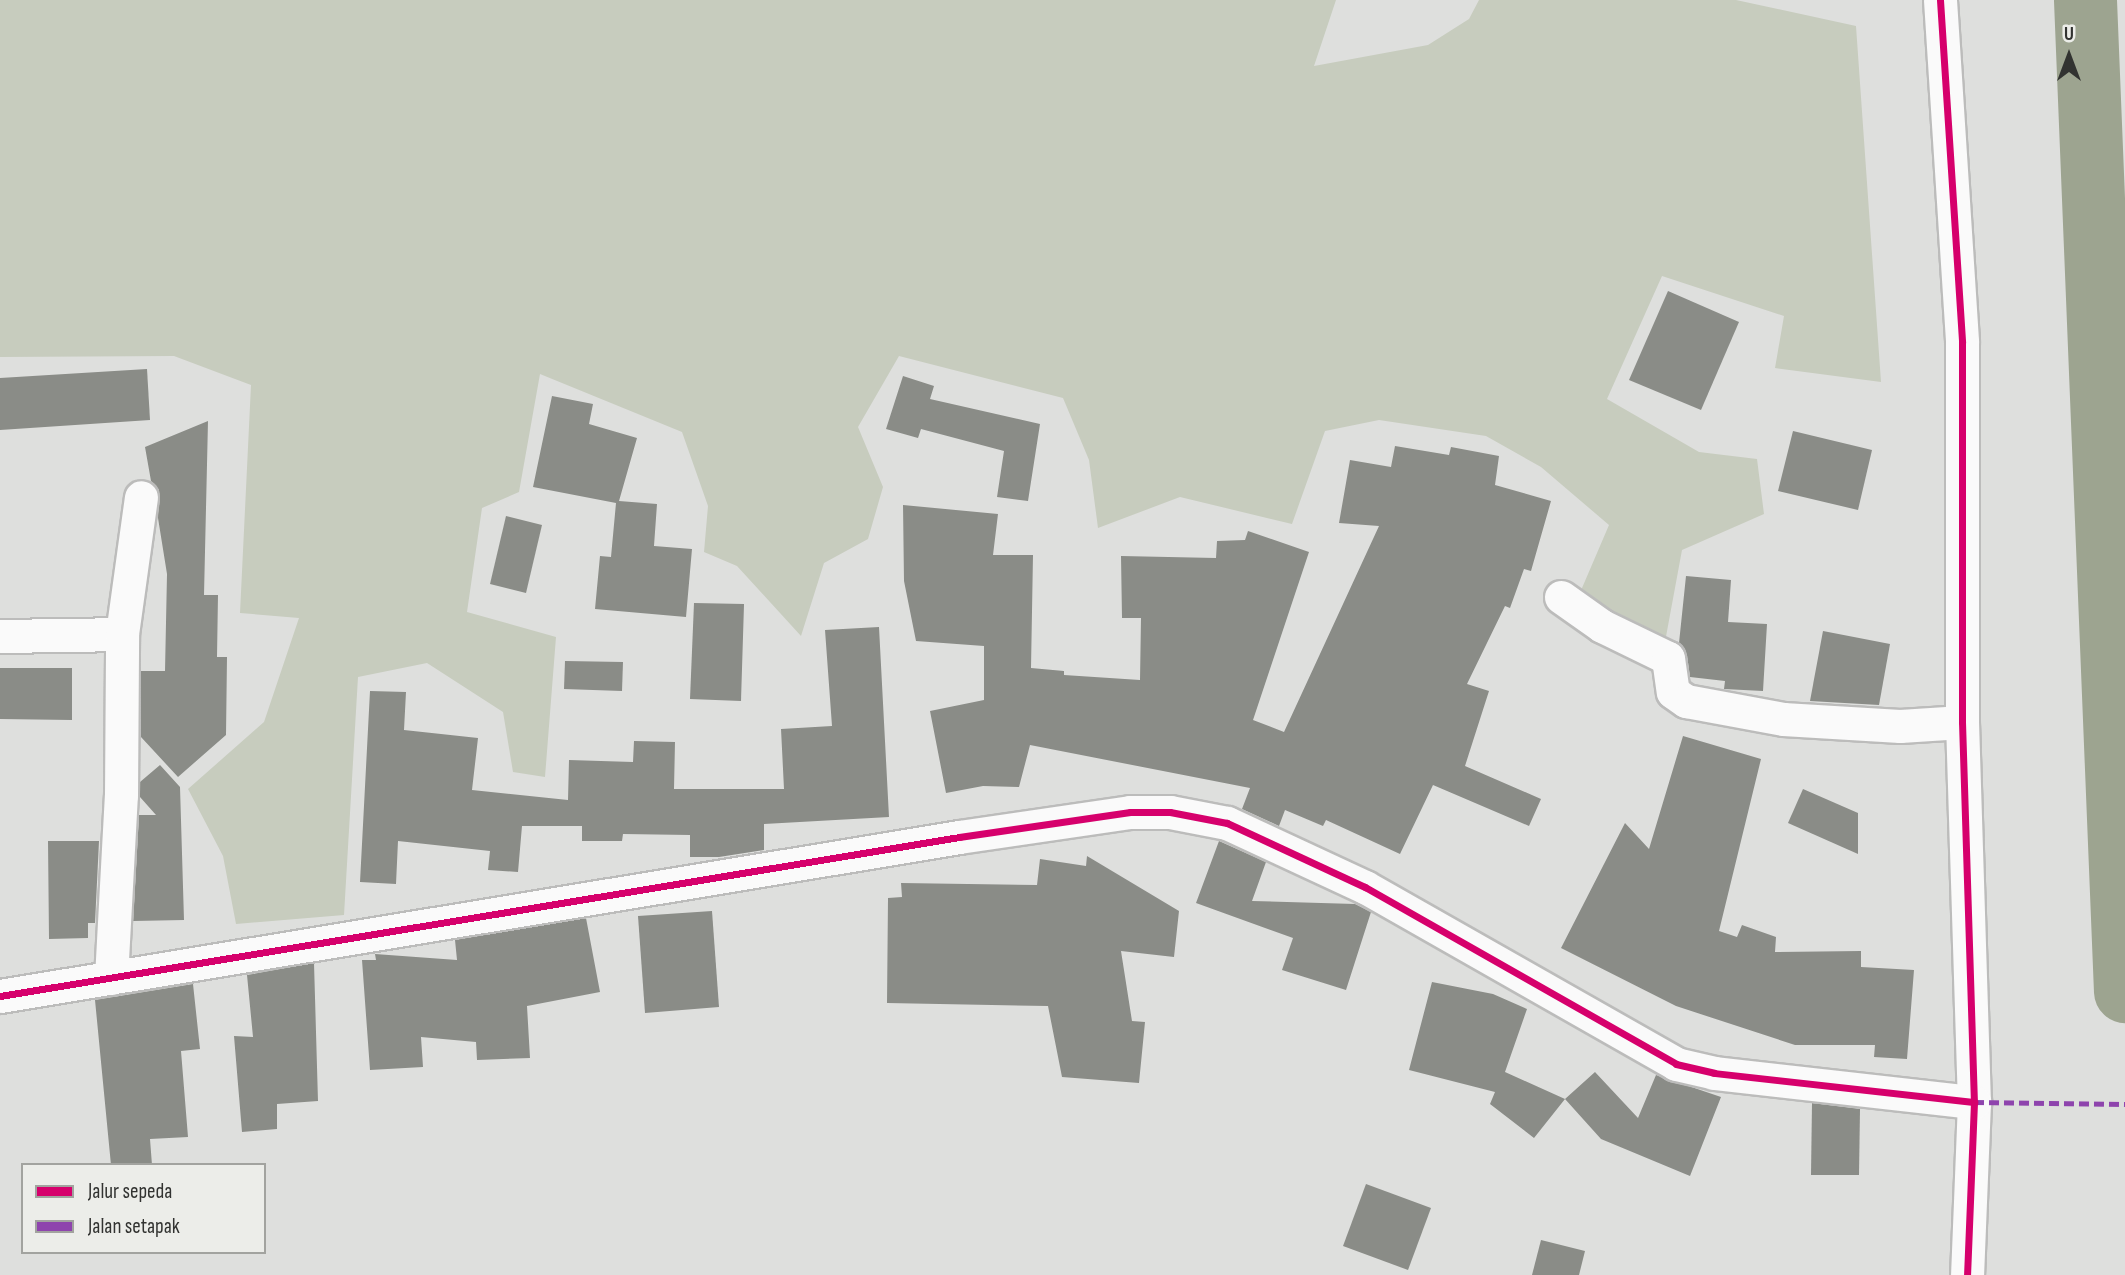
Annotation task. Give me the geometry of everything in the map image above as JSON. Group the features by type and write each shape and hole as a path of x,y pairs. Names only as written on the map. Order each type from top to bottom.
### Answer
{"street":[{"path":"1940,0 1962,342 1962,722 1974,1102 1967,1275"},
{"path":"111,978 121,795 122,634 141,496"},
{"path":"1561,597 1602,626 1668,658 1677,698 1783,719 1911,726 1962,722"},
{"path":"0,636 122,634"},
{"path":"0,996 959,837 1130,812 1171,812 1227,823 1365,887 1676,1064 1714,1073 1974,1102"}],"shaded area":[{"path":"0,0 1336,0 1314,66 1428,45 1469,19 1479,0 1736,0 1856,26 1881,382 1775,368 1784,316 1662,276 1607,399 1699,452 1757,459 1764,514 1682,550 1665,642 1579,595 1609,525 1541,467 1486,436 1379,420 1325,431 1292,524 1180,497 1098,528 1089,460 1063,398 899,356 858,427 883,487 868,539 824,563 801,636 737,566 704,552 708,506 682,432 540,374 519,492 482,508 467,612 556,637 545,777 513,772 503,712 427,663 358,677 344,915 236,924 223,856 188,789 264,722 299,618 240,613 251,385 174,356 0,357"}],"building":[{"path":"1668,291 1739,322 1701,410 1629,380"},
{"path":"147,369 150,420 0,430 0,378"},
{"path":"903,376 934,386 930,399 1040,424 1028,501 997,497 1004,451 921,429 918,438 886,429"},
{"path":"552,396 593,404 589,424 637,438 619,501 657,504 654,546 692,549 686,617 595,609 600,556 611,557 616,503 533,487"},
{"path":"208,421 204,595 218,595 217,657 227,657 226,735 178,777 141,737 141,671 165,671 167,574 158,518 159,490 151,481 145,447"},
{"path":"1793,431 1872,450 1858,510 1778,491"},
{"path":"1395,446 1449,455 1451,447 1499,456 1495,485 1551,501 1531,571 1524,569 1510,608 1505,606 1467,684 1489,691 1465,766 1541,799 1529,826 1433,785 1400,854 1326,820 1323,826 1285,810 1279,826 1242,809 1250,788 1030,745 1019,787 983,786 946,793 930,711 984,700 984,646 916,641 904,581 903,505 998,514 993,555 1033,555 1031,668 1064,671 1064,675 1140,680 1141,618 1122,618 1121,556 1216,558 1217,541 1245,540 1248,531 1309,552 1253,720 1284,732 1379,526 1339,523 1350,460 1391,467"},
{"path":"506,516 542,525 526,593 490,584"},
{"path":"1686,576 1731,580 1728,622 1767,624 1763,691 1724,689 1725,681 1690,677 1687,655 1679,643"},
{"path":"694,603 744,604 741,701 690,699"},
{"path":"879,627 889,817 764,824 764,850 719,857 690,857 690,835 623,834 622,841 582,841 582,826 522,826 518,872 488,870 490,851 398,841 396,884 360,882 370,691 406,692 404,730 478,738 472,790 568,800 569,760 633,762 634,741 675,742 674,789 784,789 781,729 832,726 825,630"},
{"path":"1823,631 1890,644 1879,705 1810,701"},
{"path":"565,661 623,662 622,691 564,689"},
{"path":"0,668 72,668 72,720 0,719"},
{"path":"1683,736 1761,759 1719,931 1737,937 1742,925 1776,937 1775,952 1861,951 1861,967 1914,970 1907,1059 1874,1057 1875,1045 1795,1045 1676,1006 1561,948 1625,823 1649,849"},
{"path":"160,765 180,787 184,920 133,921 139,815 156,815 140,797 140,782"},
{"path":"1803,789 1858,813 1858,854 1788,823"},
{"path":"48,841 99,841 95,923 88,923 88,938 49,939"},
{"path":"1219,841 1266,862 1252,901 1355,904 1371,912 1346,990 1282,970 1293,938 1196,903"},
{"path":"1087,856 1179,911 1174,957 1121,951 1132,1021 1145,1022 1139,1083 1062,1077 1048,1006 887,1003 888,898 902,897 901,883 1037,885 1040,859 1086,866"},
{"path":"712,911 719,1007 645,1013 638,916"},
{"path":"586,918 600,992 527,1006 530,1058 477,1060 476,1042 421,1037 423,1067 370,1070 362,960 376,960 375,954 457,960 455,940"},
{"path":"314,963 318,1101 277,1104 277,1129 242,1132 234,1036 253,1037 247,975"},
{"path":"1432,982 1493,994 1527,1009 1505,1072 1565,1099 1534,1138 1490,1104 1495,1092 1409,1070"},
{"path":"193,984 200,1049 181,1051 188,1137 150,1139 152,1163 111,1163 95,1000"},
{"path":"1595,1072 1638,1118 1656,1075 1721,1097 1690,1176 1601,1139 1565,1099"},
{"path":"1812,1103 1860,1109 1859,1175 1811,1175"},
{"path":"1366,1184 1431,1208 1408,1270 1343,1246"},
{"path":"1541,1240 1585,1251 1579,1275 1532,1275"}],"waterway":[{"path":"2085,0 2125,991"}],"marked path":[{"path":"1974,1102 2125,1104"}],"cycle path":[{"path":"1940,0 1962,342 1962,722 1974,1102 1967,1275"},
{"path":"0,996 959,837 1130,812 1170,812 1227,823 1365,887 1676,1064 1714,1073 1974,1102"}]}
